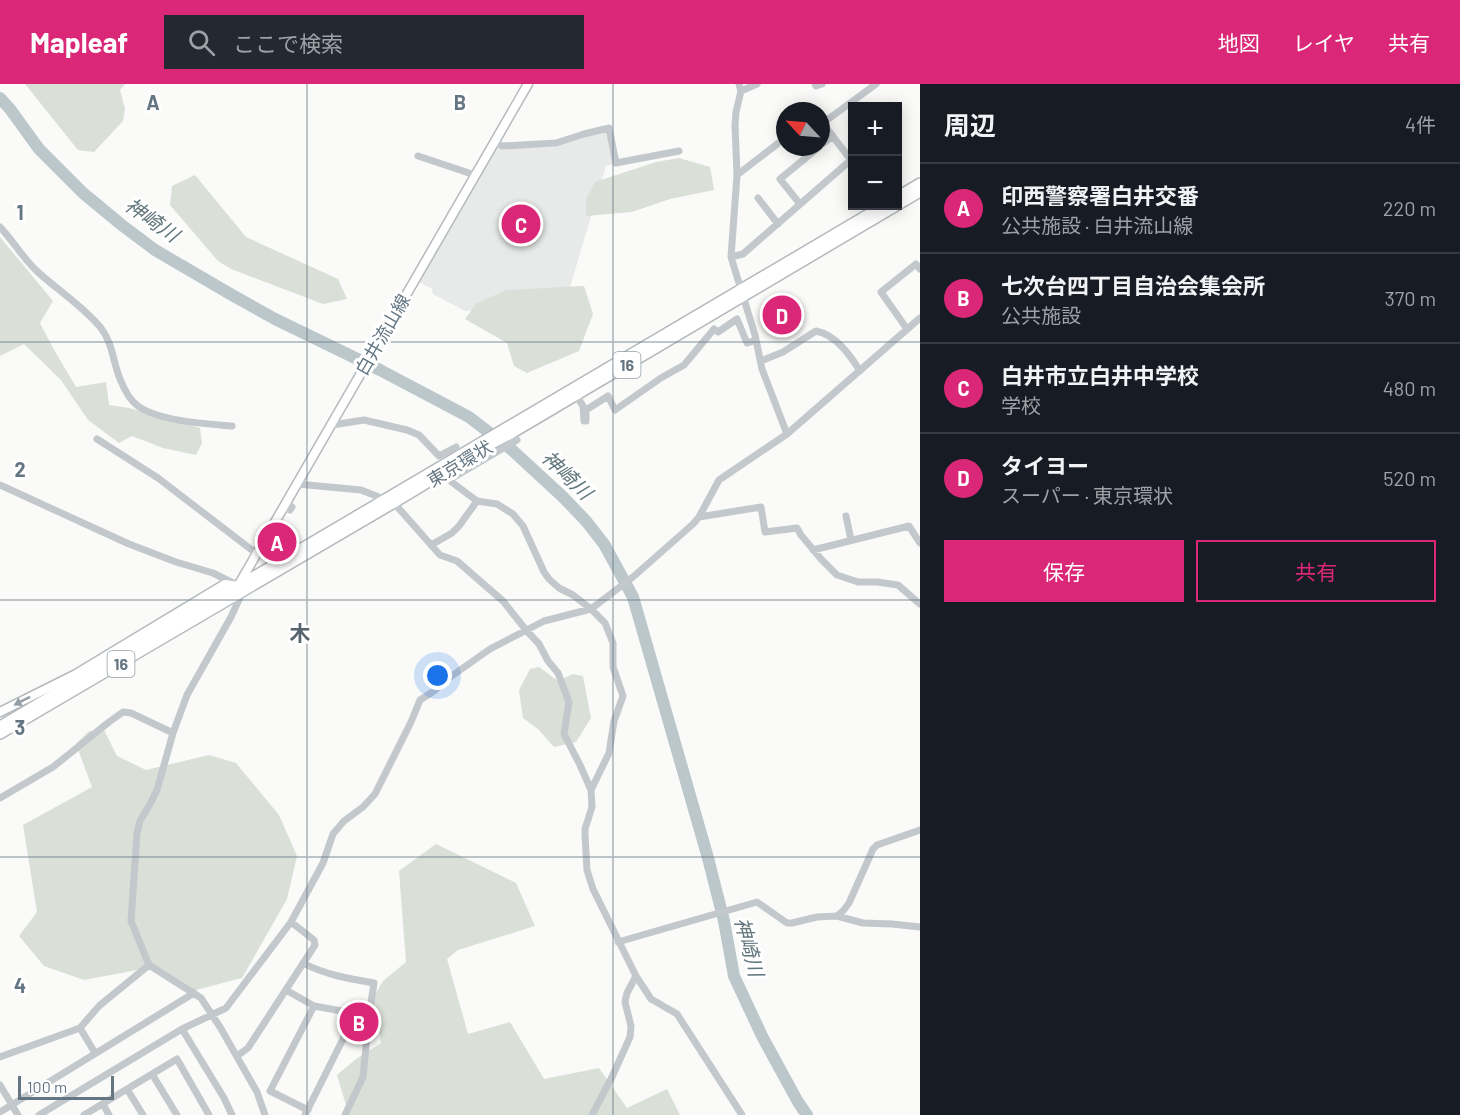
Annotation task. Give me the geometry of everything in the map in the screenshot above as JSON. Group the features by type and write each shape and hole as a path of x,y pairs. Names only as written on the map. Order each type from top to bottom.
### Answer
{"highway":[{"path":"902,193 920,183"},
{"name":"東京環状","path":"511,434 742,293 920,192"},
{"name":"東京環状","path":"0,734 240,590 384,499 487,442 511,434 876,210"},
{"name":"東京環状","path":"0,726 310,552 394,503 487,442"}],"main road":[{"name":"白井流山線","path":"240,590 257,554 528,84"},
{"path":"0,712 76,674 225,584 240,590"}],"street":[{"path":"757,84 740,88 736,112 737,176 731,257 756,340 762,369 787,434"},
{"path":"815,84 816,86 822,84"},
{"path":"830,116 876,84"},
{"path":"495,142 502,146 556,143 609,128 616,163 679,151"},
{"path":"830,132 850,156"},
{"path":"737,176 776,145"},
{"path":"418,156 475,175"},
{"path":"800,204 780,179 808,156"},
{"path":"731,257 743,254 848,162"},
{"path":"758,198 777,224"},
{"path":"0,227 31,265 100,327 112,348 119,378 126,392 139,408 179,420 232,426"},
{"path":"907,329 881,292 916,264 920,269"},
{"path":"39,1115 182,1029 226,1008 291,922 323,862 333,834 344,821 363,807 375,794 420,700 490,649 544,621 591,609 616,590 693,524 719,480 787,434 920,318"},
{"path":"576,395 583,406 584,421 586,421 586,410 609,396 615,410 684,365 714,329 718,332 737,319 747,343 756,340"},
{"path":"761,361 783,352 816,331 823,332 843,348 860,371"},
{"path":"332,425 364,420 407,430 419,435 440,456 456,447"},
{"path":"511,434 498,451 449,480 477,501 497,504 513,514 524,526 549,579 591,609 604,623 613,643 613,667 623,696 614,721 609,753 591,790"},
{"path":"97,439 158,478 257,554"},
{"path":"297,484 361,490 394,503 440,555 457,561 503,601 539,644 558,673 569,702 564,734 591,790 592,807 585,829 587,870 593,889 618,942 651,999 677,1014 742,1115"},
{"path":"0,485 129,544 213,573 240,590 231,617 187,695 156,790 140,821 137,833 131,921 149,964 201,998 257,1092 265,1115"},
{"path":"431,545 452,533 477,501"},
{"path":"699,517 761,507 765,532 797,528 801,536 837,575 858,582 898,585 920,604"},
{"path":"846,516 851,540"},
{"path":"813,550 909,526 920,543"},
{"path":"0,798 53,767 123,712 131,713 173,733"},
{"path":"837,916 849,903 873,849 877,845 920,830"},
{"path":"618,942 757,902 783,921 792,923 817,917 837,916 863,923 920,927"},
{"path":"237,1056 248,1048 315,945 314,940 291,922"},
{"path":"303,963 316,970 374,983 363,1077 345,1115"},
{"path":"0,1057 80,1028 99,1006 149,964"},
{"path":"592,1115 630,1036 631,1026 625,1002 636,976"},
{"path":"286,990 314,1006 369,1016"},
{"path":"0,1112 194,993"},
{"path":"314,1006 270,1091 306,1112 344,1037 349,1012"},
{"path":"80,1028 95,1053"},
{"path":"182,1029 232,1115"},
{"path":"84,1115 177,1059 209,1115"},
{"path":"152,1074 177,1115"},
{"path":"0,1085 18,1115"},
{"path":"127,1089 143,1115"},
{"path":"103,1104 109,1115"}],"shaded area":[{"path":"25,84 125,84 120,90 125,109 123,121 94,152 78,150"},
{"path":"607,131 614,164 606,166 565,304 465,311 433,294 432,289 419,282 497,147 553,147"},
{"path":"679,158 710,167 714,190 670,199 632,212 586,216 586,199 595,182 656,162"},
{"path":"195,175 246,237 338,279 347,299 323,304 231,269 218,261 170,205 172,186"},
{"path":"0,237 53,301 40,323 76,387 106,382 109,405 129,408 200,428 202,443 196,455 163,448 132,436 119,443 88,420 61,380 24,344 0,356"},
{"path":"584,286 593,314 579,351 527,373 514,366 507,343 465,319 476,304 506,290"},
{"path":"539,667 558,681 573,674 583,676 591,718 576,742 554,747 538,729 523,718 519,690 530,669"},
{"path":"104,730 117,756 146,770 209,755 236,763 279,815 297,856 287,899 242,978 192,991 153,967 84,980 44,966 19,936 37,912 23,825 92,787 76,744 89,731"},
{"path":"436,844 516,883 535,926 458,950 447,959 468,1034 510,1022 544,1079 599,1068 627,1108 667,1089 680,1115 349,1115 337,1075 381,1043 373,998 383,981 406,962 399,871"}],"waterway":[{"name":"神崎川","path":"0,98 39,149 83,193 155,250 275,319 380,370 469,417 512,450 586,521 604,544 633,597 708,858 724,921 734,976 762,1036 807,1115"}],"place":[{"name":"白井市立白井中学校","path":"521,224"},
{"name":"タイヨー","path":"782,315"},
{"name":"印西警察署白井交番","path":"277,542"},
{"name":"七次台四丁目自治会集会所","path":"359,1022"}],"district":[{"name":"木","path":"300,634"}]}
